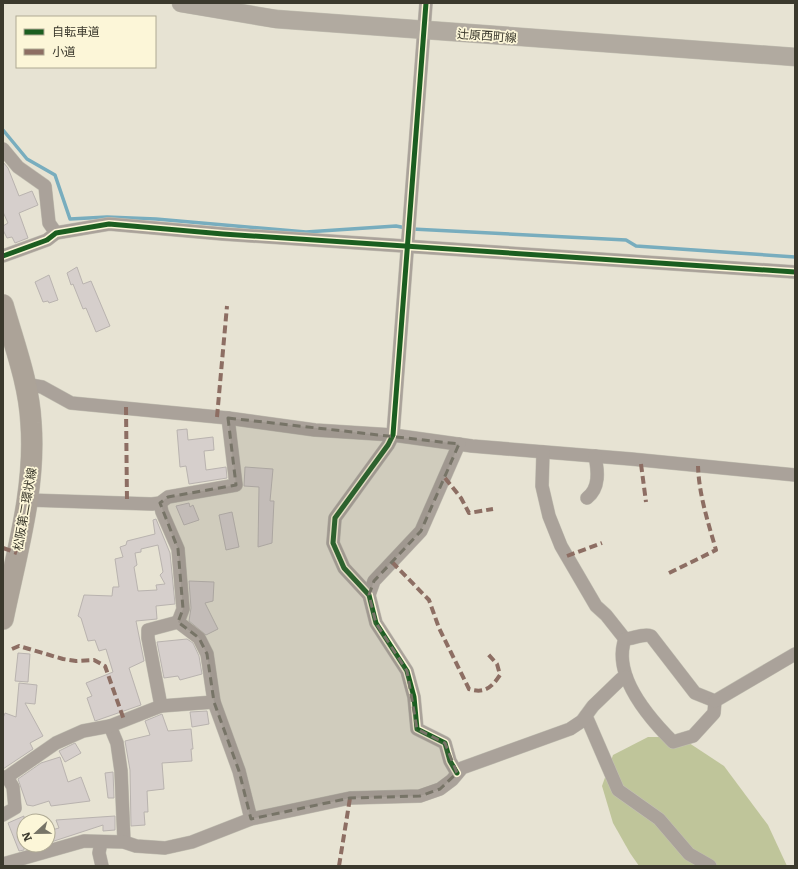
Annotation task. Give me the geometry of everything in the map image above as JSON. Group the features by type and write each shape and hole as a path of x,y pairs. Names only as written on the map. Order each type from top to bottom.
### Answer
{"main road":[{"name":"辻原西町線","path":"181,3 276,19 424,31 795,56"},
{"name":"松阪第二環状線","path":"3,305 25,384 32,423 32,466 28,500 3,619"}],"street":[{"path":"426,3 393,434 388,445 335,518 333,543 344,568 369,595 376,623 407,671 414,697 417,729 445,743 450,761 457,773"},
{"path":"3,149 18,167 45,186 49,223 56,233"},
{"path":"3,256 47,240 56,233 109,224 223,234 795,272"},
{"path":"25,384 42,387 71,402 228,418 315,430 393,434 459,444 795,476"},
{"path":"28,500 152,504 160,503 168,497 236,485 228,418"},
{"path":"369,595 374,581 421,531 459,444"},
{"path":"542,452 542,486 549,516 561,546 596,606 606,615 625,639"},
{"path":"587,498 594,493 596,485 597,466 595,456"},
{"path":"160,503 162,512 178,549 183,609 178,622"},
{"path":"178,622 199,638 207,654 214,702 239,771 251,819"},
{"path":"161,706 148,638 148,630 178,622"},
{"path":"625,639 633,639 647,634 651,636 695,693 715,701"},
{"path":"625,639 622,648 626,677 634,694 673,742 693,736 714,714 715,701"},
{"path":"715,701 795,654"},
{"path":"3,864 84,841 124,842 136,846 165,848 192,842 251,819 350,798 420,796 440,789 452,780 462,768 570,729 586,716 593,706 621,679 626,677"},
{"path":"3,815 15,808 13,787 5,777 56,743 83,732 110,726 161,706 214,702"},
{"path":"586,716 618,790 659,818 689,854 710,866"},
{"path":"110,726 117,743 121,771 124,842"},
{"path":"101,842 99,853 102,866"}],"highlighted area":[{"path":"228,418 459,444 421,531 374,581 369,595 376,623 407,671 417,729 445,743 457,773 440,789 420,796 350,798 251,819 239,771 214,702 207,654 199,638 178,622 183,609 178,549 160,503 168,497 236,485"}],"green space":[{"path":"648,737 680,737 724,766 768,825 787,866 639,866 613,823 602,786 613,755"}],"building":[{"path":"3,162 8,168 19,196 32,191 38,205 19,213 28,238 15,243 12,237 7,238 3,230 3,226 8,223 3,212"},
{"path":"77,267 83,284 91,281 110,326 96,332 86,308 83,309 73,284 71,285 67,273"},
{"path":"49,275 58,300 49,303 48,301 43,302 35,282"},
{"path":"187,429 188,440 213,437 214,450 204,451 206,470 226,467 227,478 189,484 186,466 180,467 177,430"},
{"path":"245,467 273,469 270,501 274,501 272,543 258,547 259,487 244,486"},
{"path":"189,503 190,507 193,505 199,520 184,525 176,506"},
{"path":"232,512 239,547 226,550 219,515"},
{"path":"156,519 170,553 175,604 156,606 157,619 136,621 144,661 129,668 141,705 95,721 87,698 92,696 86,683 113,672 106,649 99,651 95,640 88,641 81,618 78,616 84,595 112,596 113,587 119,587 115,559 123,557 120,547 126,545 127,541 155,534 153,520","holes":["158,545 163,572 160,575 165,584 156,585 157,590 138,591 134,567 137,565 135,553 141,552 141,549"]},
{"path":"189,581 214,582 213,601 205,603 218,629 206,635 189,621 191,608"},
{"path":"187,639 193,643 199,656 202,674 180,680 178,676 164,678 157,642"},
{"path":"18,653 30,654 28,682 15,681"},
{"path":"19,683 37,685 35,704 25,703 43,736 30,743 33,749 3,769 3,718 5,713 16,717"},
{"path":"207,711 209,724 192,727 190,712"},
{"path":"162,714 168,731 191,729 193,749 191,749 192,761 162,763 164,789 147,791 148,812 144,812 145,825 131,826 130,770 125,741 150,735 145,721"},
{"path":"75,743 81,753 65,762 59,751"},
{"path":"60,757 68,782 81,777 90,801 51,806 49,801 33,806 27,805 18,779 41,763"},
{"path":"113,772 114,798 108,798 105,773"},
{"path":"115,816 115,830 103,831 103,825 56,840 56,829 59,828 56,820"},
{"path":"16,820 16,843 8,823"}],"waterway":[{"path":"3,130 27,159 55,175 70,219 107,217 156,219 306,232 396,226 406,228"},
{"path":"412,229 626,240 636,246 795,257"}],"marked path":[{"path":"217,417 227,306"},
{"path":"126,407 127,502"},
{"path":"641,464 646,502"},
{"path":"669,573 716,550 702,498 698,466"},
{"path":"445,478 461,498 469,513 493,509"},
{"path":"567,556 602,543"},
{"path":"3,548 17,553"},
{"path":"392,562 429,600 439,628 469,689 479,691 484,690 491,686 500,675 497,664 488,654"},
{"path":"12,649 19,646 63,659 76,661 94,660 105,666 124,720"},
{"path":"339,866 350,798"}],"cycle path":[{"path":"426,3 393,435 388,445 335,518 333,543 344,568 369,595 376,623 407,671 414,697 417,729 445,743 450,761 457,773"},
{"path":"3,256 47,240 56,233 109,224 223,234 795,272"}]}
